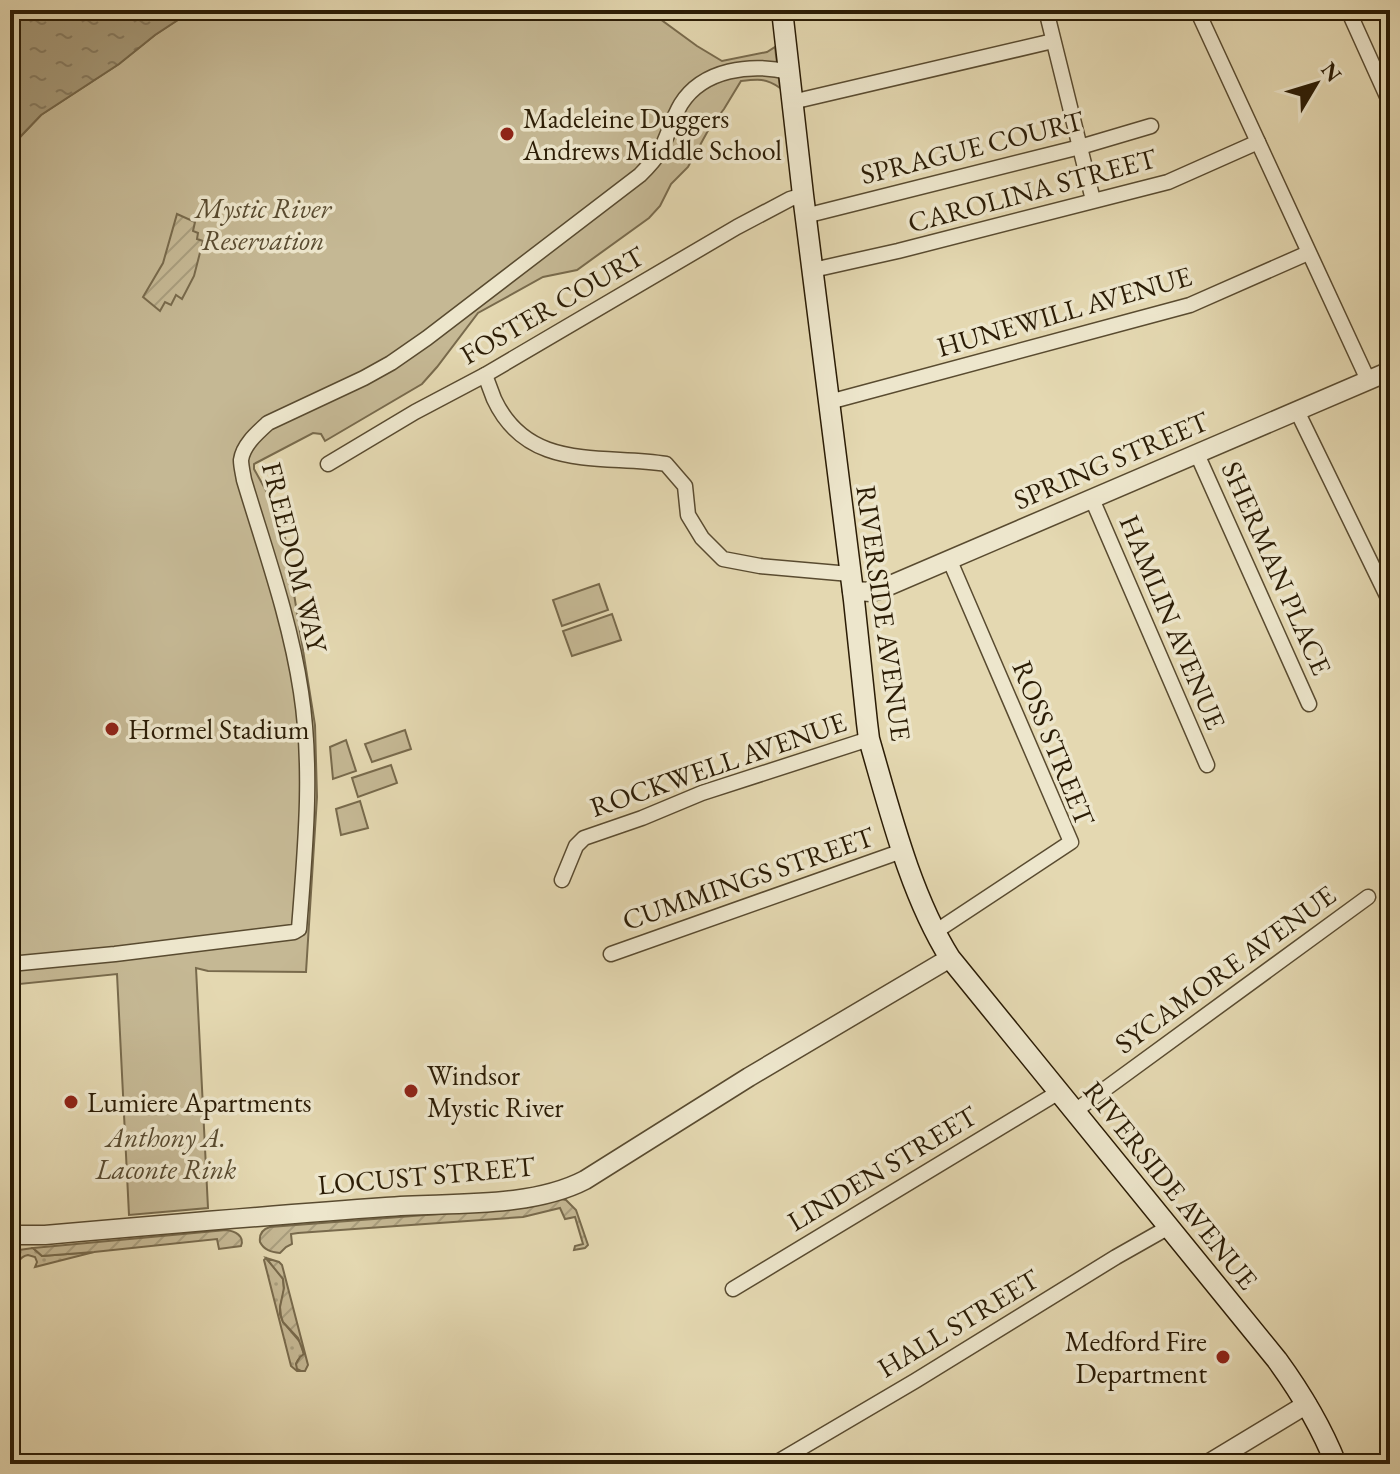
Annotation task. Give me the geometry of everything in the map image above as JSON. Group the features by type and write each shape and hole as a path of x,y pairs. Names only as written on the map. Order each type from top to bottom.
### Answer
{"main road":[{"name":"RIVERSIDE AVENUE","path":"782,10 869,739 902,851 935,932 950,958 1277,1360 1307,1404 1336,1464"}],"street":[{"path":"1046,10 1093,200"},
{"path":"1197,10 1368,380"},
{"path":"1348,10 1390,103"},
{"path":"792,102 1053,41"},
{"name":"FREEDOM WAY","path":"10,964 113,954 299,929 307,781 301,692 286,616 244,480 241,461 246,447 268,423 391,363 640,175 658,154 682,102 704,82 744,68 765,67 789,72"},
{"name":"SPRAGUE COURT","path":"805,216 1080,147 1151,126"},
{"name":"CAROLINA STREET","path":"813,270 1180,178 1258,142"},
{"name":"FOSTER COURT","path":"328,464 737,227 803,195"},
{"name":"HUNEWILL AVENUE","path":"829,402 1190,305 1308,253"},
{"name":"SPRING STREET","path":"851,582 872,592 879,590 1390,371"},
{"path":"485,375 495,401 510,423 532,443 555,453 666,464 685,486 688,515 702,538 723,559 851,582"},
{"path":"1297,411 1390,602"},
{"name":"SHERMAN PLACE","path":"1197,454 1309,704"},
{"name":"HAMLIN AVENUE","path":"1092,499 1207,765"},
{"name":"ROSS STREET","path":"935,932 1071,842 950,561"},
{"name":"ROCKWELL AVENUE","path":"562,880 576,846 584,838 702,793 869,739"},
{"name":"CUMMINGS STREET","path":"611,954 902,851"},
{"name":"SYCAMORE AVENUE","path":"1075,1111 1368,897"},
{"name":"LOCUST STREET","path":"10,1235 506,1200 563,1190 585,1180 749,1077 950,958"},
{"name":"LINDEN STREET","path":"733,1289 1059,1092"},
{"name":"HALL STREET","path":"774,1464 1169,1227"},
{"name":"LOCUST STREET","path":"10,1242 34,1235"},
{"path":"1208,1464 1307,1404"}],"green space":[{"name":"Mystic River Reservation","path":"193,10 584,10 660,19 722,61 767,52 775,47 780,88 762,80 741,81 688,167 671,184 660,206 649,218 577,270 543,277 478,313 422,384 325,441 321,434 313,433 254,464 283,525 315,725 317,797 306,972 208,971 196,968 208,1208 129,1215 117,974 10,985 10,152 41,115"},
{"path":"177,214 195,222 193,231 198,233 197,239 203,241 194,276 182,299 176,295 171,305 165,302 160,311 143,297 163,263"},
{"path":"599,584 608,610 562,626 553,600"},
{"path":"612,614 621,640 572,656 563,631"},
{"path":"405,730 411,749 372,762 365,744"},
{"path":"346,740 356,771 333,779 330,747"},
{"path":"391,765 397,783 358,797 352,778"},
{"path":"360,801 368,828 341,835 336,809"},
{"path":"561,1199 576,1210 588,1245 585,1248 574,1250 575,1246 583,1244 575,1217 565,1219 560,1208 523,1217 291,1234 292,1244 280,1253 268,1250 260,1242 262,1232 270,1227 529,1207"},
{"path":"226,1230 242,1239 241,1246 219,1249 217,1239 42,1256 33,1248"},
{"path":"33,1248 42,1256 94,1252 35,1267 35,1257 28,1255 22,1258 16,1277 17,1294 11,1295 10,1317 10,1255"},
{"path":"266,1258 283,1278 280,1314 301,1343 304,1355 296,1364 301,1371 291,1366"},
{"path":"266,1258 282,1265 308,1365 305,1371 297,1369 296,1364 304,1354 298,1338 281,1316 283,1279"}],"water":[{"path":"10,10 193,10 41,115 10,152"}],"place":[{"name":"Madeleine Duggers Andrews Middle School","path":"507,134"},
{"name":"Hormel Stadium","path":"112,729"},
{"name":"Windsor Mystic River","path":"411,1091"},
{"name":"Lumiere Apartments","path":"71,1102"},
{"name":"Medford Fire Department","path":"1223,1357"}],"park label":[{"name":"Anthony A. Laconte Rink","path":"166,1153"}]}
